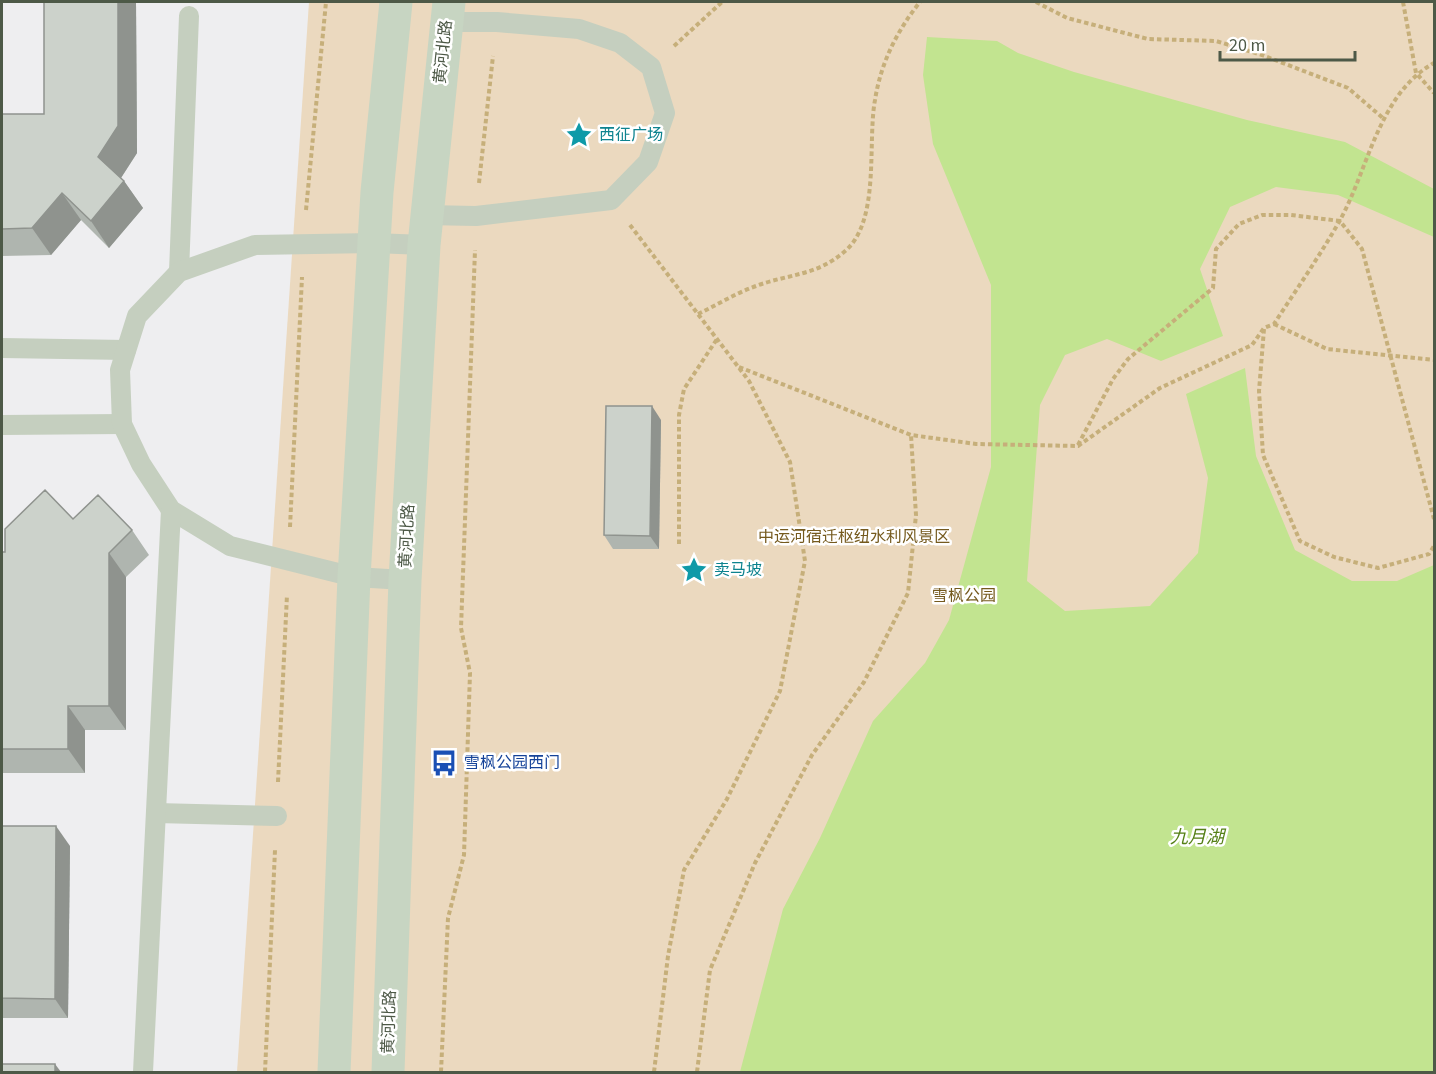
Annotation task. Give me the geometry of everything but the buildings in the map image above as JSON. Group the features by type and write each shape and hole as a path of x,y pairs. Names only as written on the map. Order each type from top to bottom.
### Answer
{"main road":[{"path":"334,1072 354,577 374,243 391,34 396,2"},
{"name":"黄河北路","path":"387,1072 405,580 425,230 447,12"}],"lane":[{"path":"405,580 354,577 230,546 171,510 141,464 122,424 120,370 137,316 179,272 255,245 374,243 476,216 611,200 648,162 665,113 651,67 620,43 579,29 497,22 447,12"},
{"path":"179,272 189,16"},
{"path":"2,348 126,350"},
{"path":"2,425 122,424"},
{"path":"143,1072 171,510"},
{"path":"156,813 277,816"}],"path":[{"path":"651,67 722,2"},
{"path":"698,314 755,286 804,275 830,263 846,251 856,237 866,218 874,100 886,54 903,24 920,2"},
{"path":"1036,2 1067,18 1148,39 1216,41 1262,54 1348,88 1384,119"},
{"path":"1403,2 1416,73 1434,93"},
{"path":"441,1072 448,918 464,855 470,673 460,628 476,216 497,22"},
{"path":"739,367 911,435 976,444 1078,446 1160,388 1252,345 1264,328 1274,324 1340,221 1384,119 1416,73 1434,63"},
{"path":"611,200 749,381 790,462 805,561 780,691 727,799 684,870 668,956 654,1072"},
{"path":"1078,446 1113,379 1128,359 1213,288 1216,249 1239,224 1262,215 1291,215 1340,221 1362,249 1434,519"},
{"path":"1274,324 1327,349 1392,358 1434,360"},
{"path":"1264,328 1259,391 1263,455 1300,541 1334,557 1378,568 1429,554 1434,546"},
{"path":"679,544 680,406 684,389 717,339"},
{"path":"697,1072 710,970 755,863 812,755 864,682 908,593 916,515 911,435"}],"green space":[{"name":"雪枫公园","path":"309,2 1434,2 1434,1072 237,1072"}],"water":[{"name":"九月湖","path":"927,37 997,41 1018,53 1074,72 1247,120 1345,142 1434,189 1434,237 1338,195 1276,187 1230,207 1200,269 1223,336 1161,361 1107,339 1065,355 1040,405 1027,581 1065,611 1150,606 1198,553 1208,478 1186,394 1245,368 1256,456 1295,550 1352,581 1397,581 1434,565 1434,1072 740,1072 783,909 820,838 873,721 925,663 949,620 991,467 991,285 933,144 923,75"}],"place":[{"name":"西征广场","path":"579,135"},
{"name":"卖马坡","path":"694,570"},
{"name":"雪枫公园西门","path":"444,763"}],"park label":[{"name":"中运河宿迁枢纽水利风景区","path":"854,537"}]}
